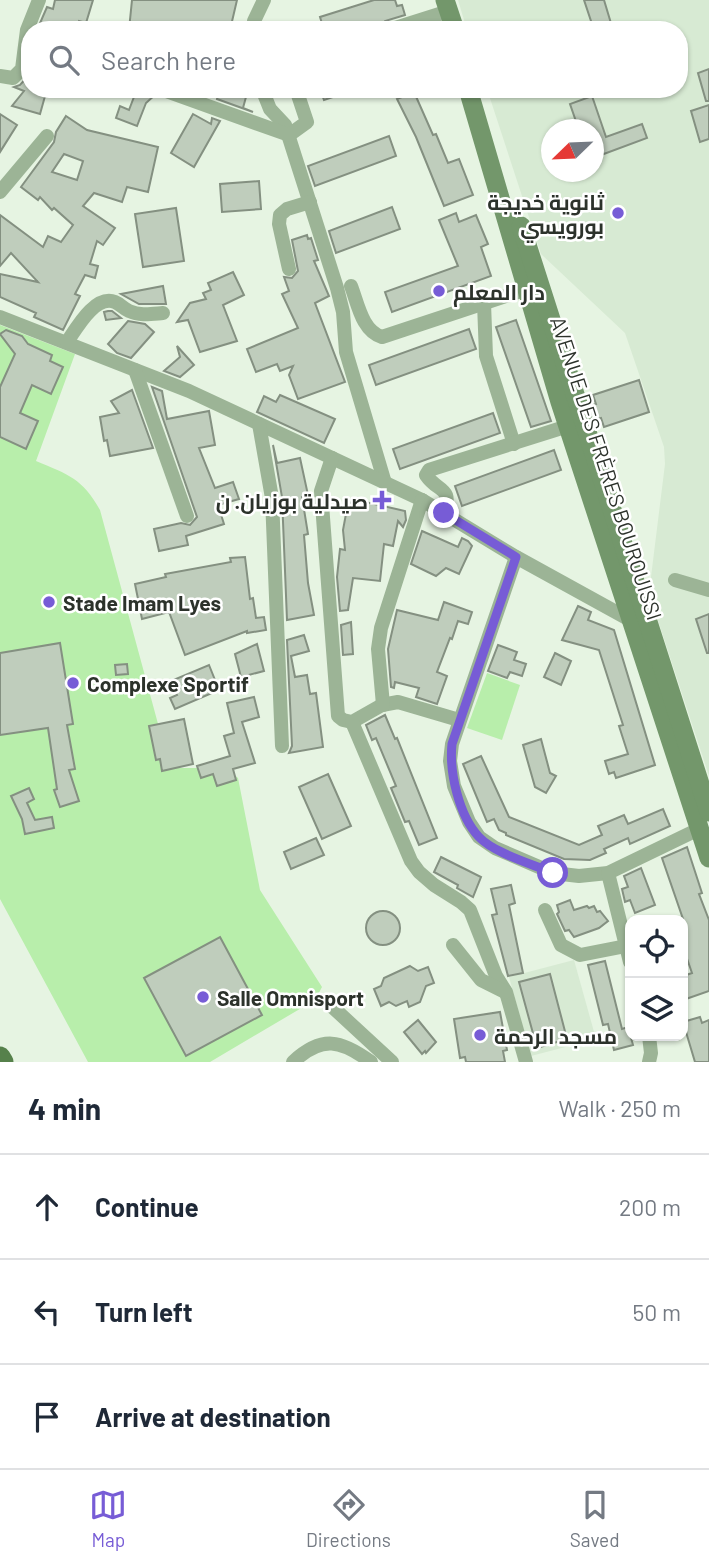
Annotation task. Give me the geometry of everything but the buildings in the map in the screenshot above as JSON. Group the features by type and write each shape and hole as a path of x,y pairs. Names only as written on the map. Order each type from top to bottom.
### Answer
{"main road":[{"name":"AVENUE DES FRÈRES BOUROUISSI","path":"471,98 568,426 639,621"},
{"path":"480,98 639,621 704,820 709,858"},
{"path":"0,1057 2,1062"}],"street":[{"path":"31,21 39,0"},
{"path":"254,21 264,0"},
{"path":"410,21 447,5"},
{"path":"0,76 13,78 21,71"},
{"path":"186,98 289,135"},
{"path":"265,98 270,109 285,125 310,202 343,312 345,352 385,483"},
{"path":"289,135 307,122 299,98"},
{"path":"0,192 47,136"},
{"path":"289,269 279,224 280,215 287,209 310,202"},
{"path":"351,286 367,327 373,334 382,337 527,289"},
{"path":"67,342 89,313 105,301 114,302 139,314 163,313"},
{"path":"484,303 486,356 514,444"},
{"path":"0,317 190,391 422,499 516,557 639,621"},
{"path":"135,370 187,516"},
{"path":"259,424 272,498 282,747"},
{"path":"444,513 448,501 446,494 430,481 426,475 429,470 568,426"},
{"path":"332,458 321,491 338,716 352,722 383,705 398,702 459,720"},
{"path":"383,705 378,649 380,628 422,499"},
{"path":"516,557 452,744 454,786 479,838 495,848 553,873 579,876 608,873 704,820"},
{"path":"675,580 709,590"},
{"path":"352,722 411,861 419,873 433,885 470,910 496,976 506,992 526,1062"},
{"path":"608,873 625,942"},
{"path":"545,910 561,945 580,955 625,946"},
{"path":"453,945 481,980 506,992"},
{"path":"326,1001 393,1062"},
{"path":"649,1062 650,1041"},
{"path":"293,1062 305,1051 320,1044 337,1043 349,1047 371,1062"}],"shaded area":[{"name":"ثانوية خديجة بورويسي","path":"458,0 709,0 709,776 649,593 665,464 664,447 625,333 541,254 490,98 688,98 688,21 464,21"},
{"path":"574,960 596,1039 531,1056 509,977"}],"green space":[{"name":"Complexe Sportif","path":"0,325 75,354 36,461 81,484 100,510 170,768 226,768 238,778 260,890 322,987 315,1000 210,1062 88,1062 0,899"},
{"path":"487,673 520,685 502,740 467,728"}],"place":[{"name":"ثانوية خديجة بورويسي","path":"618,213"},
{"name":"دار المعلم","path":"439,291"},
{"name":"صيدلية بوزيان. ن","path":"382,500"},
{"name":"Stade Imam Lyes","path":"49,602"},
{"name":"Complexe Sportif","path":"73,683"},
{"name":"Salle Omnisport","path":"203,997"},
{"name":"مسجد الرحمة","path":"480,1035"}],"route":[{"path":"444,513 516,557 452,744 450,761 454,786 479,838 495,848 553,873"}]}
